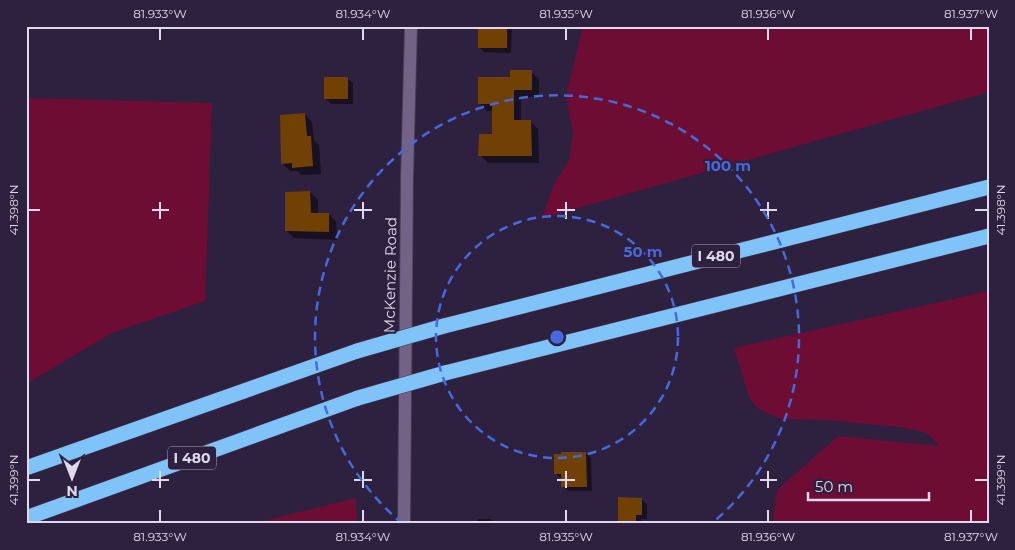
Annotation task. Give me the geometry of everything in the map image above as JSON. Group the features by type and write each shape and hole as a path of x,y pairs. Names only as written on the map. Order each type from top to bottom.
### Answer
{"highway":[{"name":"I 480","path":"26,468 357,351 444,326 989,188"},
{"name":"I 480","path":"26,518 358,398 445,373 989,236"}],"street":[{"name":"McKenzie Road","path":"404,524 407,176 411,26"}],"shaded area":[{"path":"583,26 989,26 989,92 542,218 554,184 569,160 573,133 566,96"},
{"path":"26,98 212,103 205,301 112,333 26,384"},
{"path":"989,291 989,524 772,524 777,490 838,436 939,446 927,433 899,427 826,420 780,419 757,408 749,397 734,348"},
{"path":"356,498 357,524 251,524"}],"building":[{"path":"507,26 507,48 478,48 478,27"},
{"path":"510,70 532,70 532,90 514,90 514,120 531,120 532,156 478,156 479,134 492,134 492,104 478,104 478,77 510,77"},
{"path":"324,77 348,77 348,99 324,99"},
{"path":"305,113 307,136 311,136 313,166 292,168 292,163 281,164 280,115"},
{"path":"310,191 311,213 329,213 329,232 285,231 285,192"},
{"path":"561,452 586,452 587,487 561,487 561,474 554,474 554,454 561,454"},
{"path":"618,497 642,498 642,515 636,515 636,524 618,524"}]}
